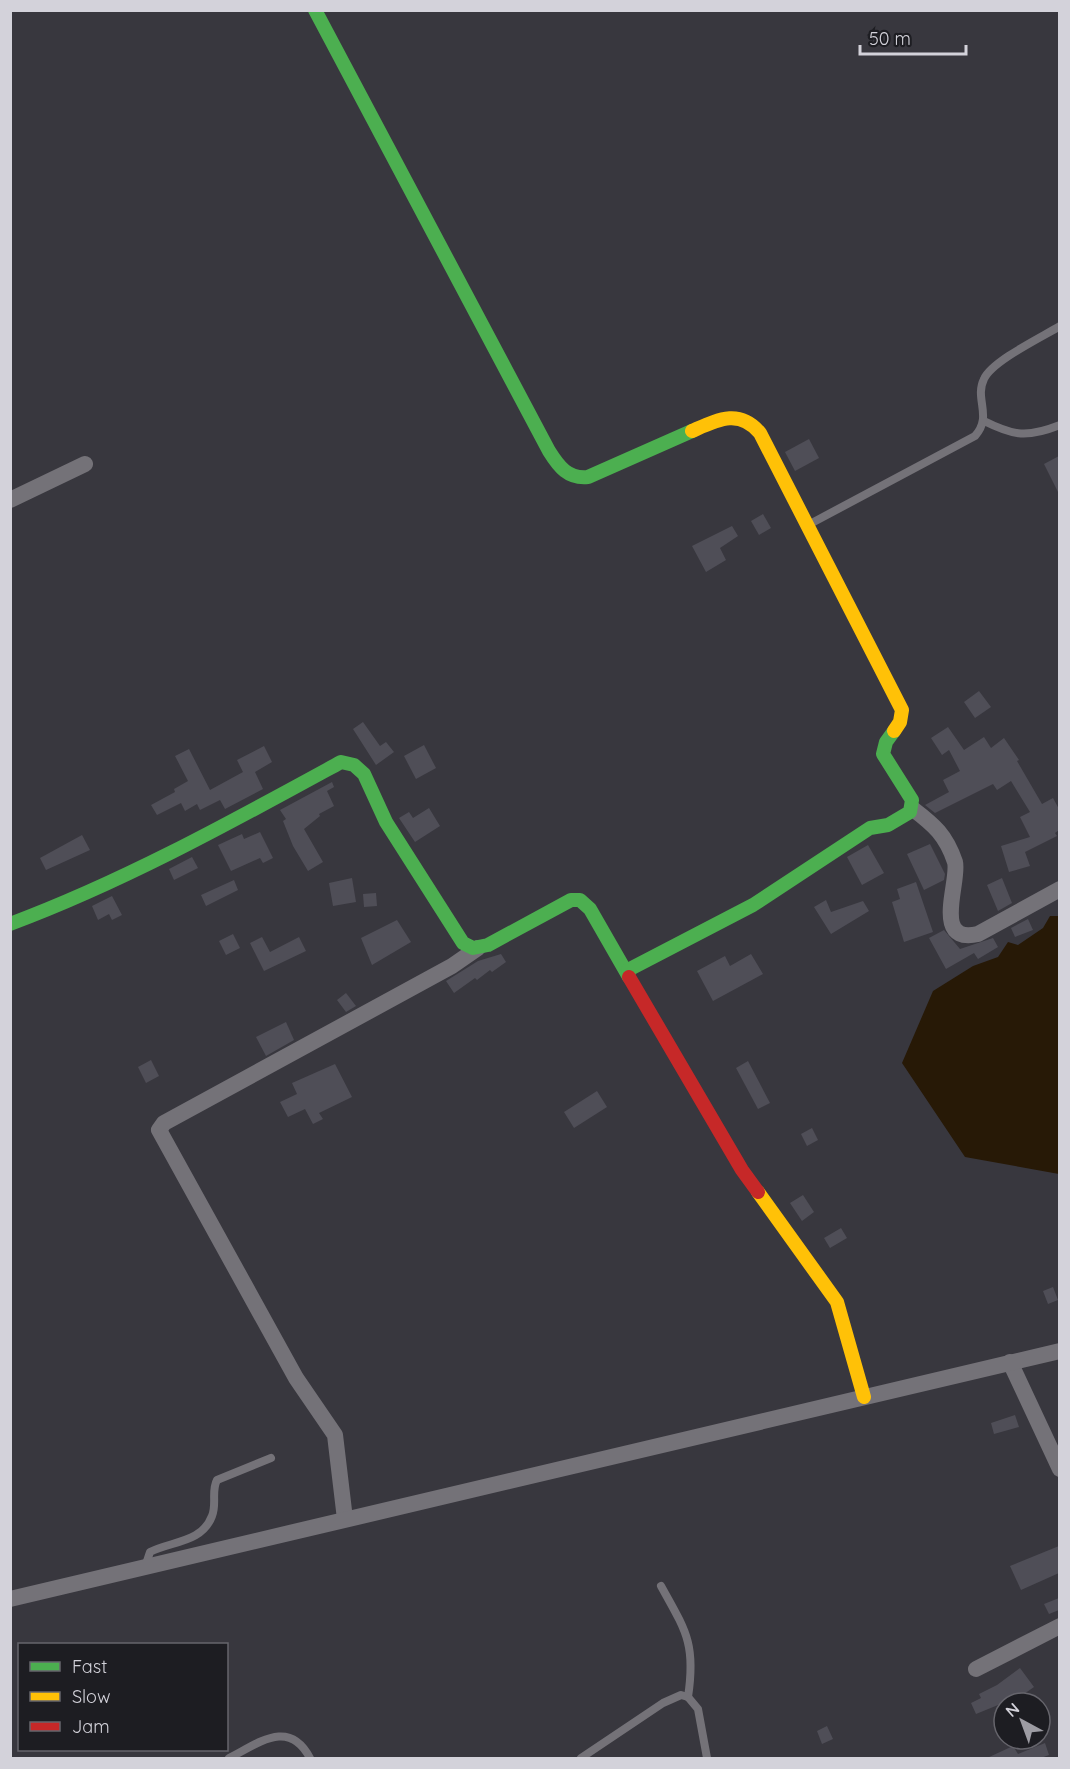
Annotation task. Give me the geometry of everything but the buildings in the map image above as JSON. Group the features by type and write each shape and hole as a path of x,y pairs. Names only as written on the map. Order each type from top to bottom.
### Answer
{"street":[{"path":"315,10 549,452 564,472 572,478 588,477 706,423 722,418 743,418 751,422 760,433 902,710 901,723 885,742 883,754 912,800 913,809 935,825 945,838 956,865 949,909 955,927 960,933 969,936 978,934 1059,890"},
{"path":"10,500 86,464"},
{"path":"10,924 85,895 197,840 341,762 354,765 364,774 386,822 434,894 456,934 467,946 478,948"},
{"path":"627,970 753,905 839,846 870,828 888,825 913,809"},
{"path":"345,1519 335,1435 296,1378 159,1130 164,1123 452,966 478,948 576,899 590,909 742,1170 837,1302 864,1397"},
{"path":"10,1599 1059,1351"},
{"path":"1010,1362 1059,1469"},
{"path":"976,1668 1059,1626"}],"lane":[{"path":"807,526 975,436 984,421 982,390 988,373 1059,326"},
{"path":"984,421 1017,435 1033,434 1059,425"},
{"path":"145,1568 145,1560 150,1552 191,1539 207,1526 214,1509 214,1487 217,1480 272,1458"},
{"path":"661,1586 690,1642 692,1671 688,1697"},
{"path":"581,1758 663,1703 681,1695 688,1697 698,1709 708,1758"},
{"path":"229,1758 273,1736 285,1736 298,1741 310,1758"}],"shaded area":[{"path":"1050,916 1060,916 1059,1174 965,1157 902,1063 933,991 973,966 998,957 1008,942 1018,945 1043,928"}],"traffic: fast":[{"path":"315,10 549,451 560,467 575,476 588,477 692,431"},
{"path":"628,970 753,905 870,828 888,825 910,812 912,800 883,754 886,742 894,731"},
{"path":"10,924 137,869 341,762 354,765 364,774 386,822 463,943 473,948 488,945 571,900 580,900 590,909 629,977"}],"traffic: slow":[{"path":"692,431 719,420 736,418 752,425 760,433 902,710 900,722 894,731"},
{"path":"758,1192 837,1302 864,1397"}],"traffic: jam":[{"path":"629,977 742,1170 758,1192"}]}
